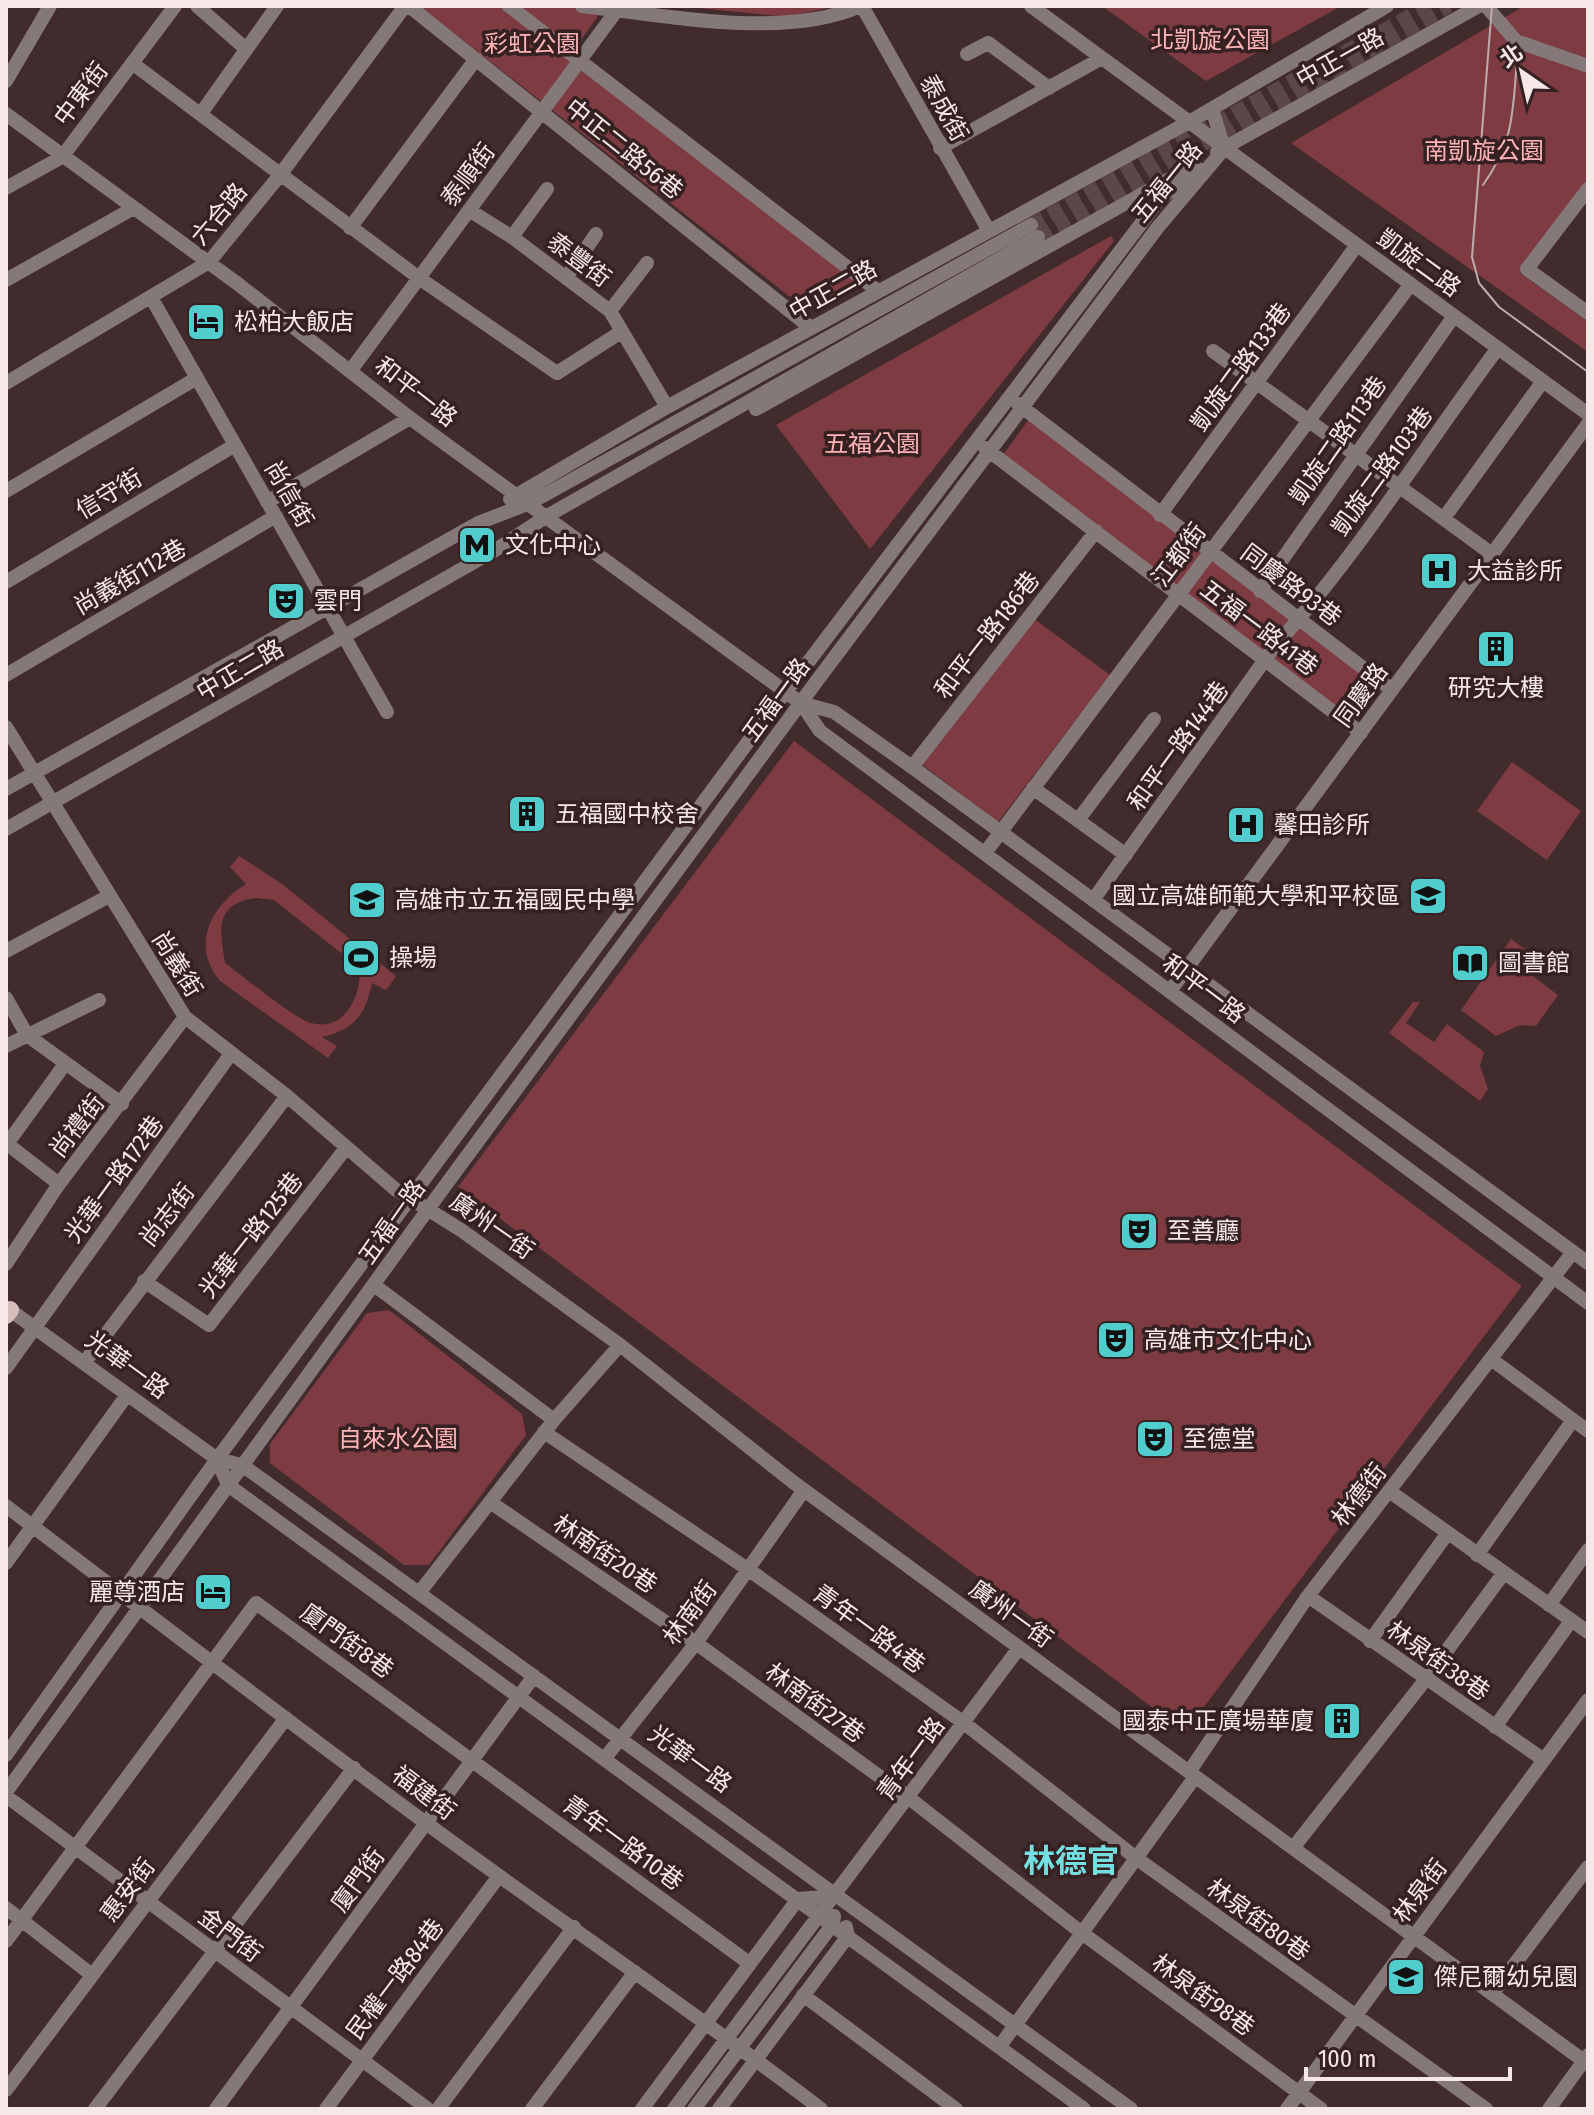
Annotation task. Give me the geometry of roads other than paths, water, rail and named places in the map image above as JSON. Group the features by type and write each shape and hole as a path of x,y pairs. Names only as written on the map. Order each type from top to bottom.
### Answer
{"street":[{"path":"6,81 50,6"},
{"name":"中東街","path":"6,188 62,157 175,6"},
{"path":"197,6 246,49"},
{"path":"202,112 277,6"},
{"name":"中正二路56巷","path":"407,6 811,328"},
{"name":"六合路","path":"6,383 152,299 209,262 280,175 407,6"},
{"name":"中正二路56巷","path":"509,6 878,291"},
{"path":"582,6 785,25 841,15 861,6"},
{"name":"泰成街","path":"861,6 989,231"},
{"name":"凱旋二路","path":"1031,6 1588,414"},
{"name":"中正一路","path":"1212,109 1387,6"},
{"name":"中正一路","path":"1224,149 1479,6"},
{"path":"1486,6 1516,41 1588,66"},
{"name":"泰順街","path":"351,370 618,8"},
{"path":"967,54 988,43 1049,88"},
{"path":"940,148 1102,58"},
{"path":"350,228 476,59"},
{"path":"132,63 202,112 350,228 557,373 621,332"},
{"path":"1212,109 1224,149"},
{"name":"中正二路","path":"6,789 482,521 517,494 667,407 1212,109"},
{"name":"和平一路","path":"6,114 132,209 209,262 410,418 801,703 820,731 1588,1303"},
{"name":"中正二路","path":"6,829 497,549 1224,149"},
{"name":"五福一路","path":"6,1755 122,1597 217,1459 786,692 1017,404 1159,200 1224,149"},
{"path":"512,237 547,189"},
{"path":"1585,306 1527,269 1588,189"},
{"path":"6,280 132,209"},
{"name":"泰豐街","path":"469,210 512,237 610,311 667,407"},
{"name":"中正二路","path":"482,521 530,503 1034,231 552,519"},
{"path":"566,278 596,234"},
{"name":"凱旋二路133巷","path":"1160,515 1357,245"},
{"path":"610,311 647,263"},
{"name":"江都街","path":"985,853 1411,284"},
{"name":"尚信街","path":"152,299 387,712"},
{"name":"凱旋二路113巷","path":"1260,591 1454,316"},
{"name":"凱旋二路103巷","path":"1300,619 1498,348"},
{"path":"1213,351 1492,554"},
{"path":"6,491 197,378"},
{"path":"1444,518 1543,381"},
{"name":"同慶路93巷","path":"1017,404 1392,690"},
{"path":"267,502 410,418"},
{"name":"同慶路","path":"1170,991 1588,424"},
{"name":"信守街","path":"6,582 235,445"},
{"name":"五福一路","path":"6,1794 984,447"},
{"name":"五福一路41巷","path":"984,447 1361,733"},
{"name":"尚義街112巷","path":"6,675 276,516"},
{"name":"和平一路186巷","path":"912,767 1096,531"},
{"name":"和平一路144巷","path":"1093,900 1267,661 1274,647 1300,619"},
{"name":"和平一路","path":"801,703 834,712 912,767 1189,967 1588,1263"},
{"path":"1078,820 1154,719"},
{"name":"尚義街","path":"6,727 185,1017 230,1055 287,1096 410,1199"},
{"path":"1033,788 1126,855"},
{"path":"6,951 109,896"},
{"path":"6,998 27,1035 122,1104"},
{"path":"6,1046 99,1000"},
{"name":"尚禮街","path":"6,1264 59,1184 185,1017"},
{"name":"光華一路172巷","path":"6,1368 230,1055"},
{"path":"59,1184 6,1143 65,1064"},
{"name":"尚志街","path":"84,1363 287,1096"},
{"name":"光華一路125巷","path":"144,1281 209,1325 346,1148"},
{"name":"廣州一街","path":"410,1199 429,1209 620,1345 804,1490 1492,1994 1587,2060"},
{"name":"林德街","path":"1000,2046 1136,1858 1308,1596 1573,1252"},
{"name":"青年一路4巷","path":"374,1285 549,1426 964,1723 1136,1858"},
{"name":"光華一路","path":"7,1310 217,1459 242,1465 1131,2109"},
{"path":"419,1593 549,1426 620,1345"},
{"path":"1491,1359 1588,1431"},
{"path":"6,1563 127,1395"},
{"path":"1477,1555 1573,1420"},
{"path":"217,1459 228,1485"},
{"name":"光華一路","path":"228,1485 1084,2109"},
{"name":"林南街","path":"605,1758 696,1643 804,1490"},
{"path":"1389,1491 1588,1632"},
{"name":"林南街20巷","path":"490,1502 696,1643"},
{"name":"福建街","path":"6,1506 122,1597 426,1823 728,2038 821,2109"},
{"path":"1370,1641 1447,1534"},
{"path":"1549,1605 1588,1550"},
{"path":"1293,1848 1426,1679 1503,1574"},
{"name":"林泉街38巷","path":"1308,1596 1544,1760"},
{"name":"廈門街8巷","path":"211,1662 256,1603 472,1759"},
{"path":"1495,1727 1571,1621"},
{"name":"林南街27巷","path":"696,1643 909,1798 1082,1933"},
{"name":"青年一路","path":"674,2109 819,1914 837,1896 1019,1648"},
{"path":"6,1941 211,1662"},
{"name":"廈門街","path":"216,2109 534,1676"},
{"name":"林泉街","path":"1287,2109 1588,1700"},
{"name":"惠安街","path":"6,2090 286,1718"},
{"name":"青年一路10巷","path":"472,1759 749,1963"},
{"path":"95,2109 354,1768"},
{"name":"金門街","path":"6,1794 428,2109"},
{"name":"林泉街80巷","path":"1136,1858 1486,2109"},
{"path":"1492,1994 1588,1867"},
{"name":"民權一路84巷","path":"326,2109 499,1876"},
{"path":"642,2109 798,1899 837,1896 848,1936 719,2109"},
{"name":"青年一路","path":"694,2109 833,1924 837,1896"},
{"path":"6,1908 92,1975"},
{"path":"438,2109 574,1927"},
{"name":"林泉街98巷","path":"1082,1933 1321,2109"},
{"path":"532,2109 635,1972"},
{"path":"803,1995 956,2109"},
{"path":"1549,2109 1587,2060"}],"tunnel":[{"path":"1031,225 1428,6"},
{"path":"1038,237 1449,6"}],"tram line":[{"path":"1492,6 1472,257 1479,283 1499,307 1588,372"},
{"path":"1483,185 1502,152 1511,121 1518,51"}],"place":[{"name":"松柏大飯店","path":"206,322"},
{"name":"文化中心","path":"477,545"},
{"name":"大益診所","path":"1439,571"},
{"name":"雲門","path":"286,601"},
{"name":"研究大樓","path":"1496,649"},
{"name":"五福國中校舍","path":"527,814"},
{"name":"馨田診所","path":"1246,825"},
{"name":"國立高雄師範大學和平校區","path":"1428,896"},
{"name":"高雄市立五福國民中學","path":"367,900"},
{"name":"操場","path":"361,958"},
{"name":"圖書館","path":"1470,963"},
{"name":"至善廳","path":"1139,1231"},
{"name":"高雄市文化中心","path":"1116,1340"},
{"name":"至德堂","path":"1155,1439"},
{"name":"麗尊酒店","path":"213,1592"},
{"name":"國泰中正廣場華廈","path":"1342,1721"},
{"name":"傑尼爾幼兒園","path":"1406,1977"}],"district":[{"name":"林德官","path":"1071,1861"}],"park label":[{"name":"北凱旋公園","path":"1210,40"},
{"name":"彩虹公園","path":"532,44"},
{"name":"南凱旋公園","path":"1484,151"},
{"name":"五福公園","path":"872,444"},
{"name":"自來水公園","path":"398,1439"}]}
